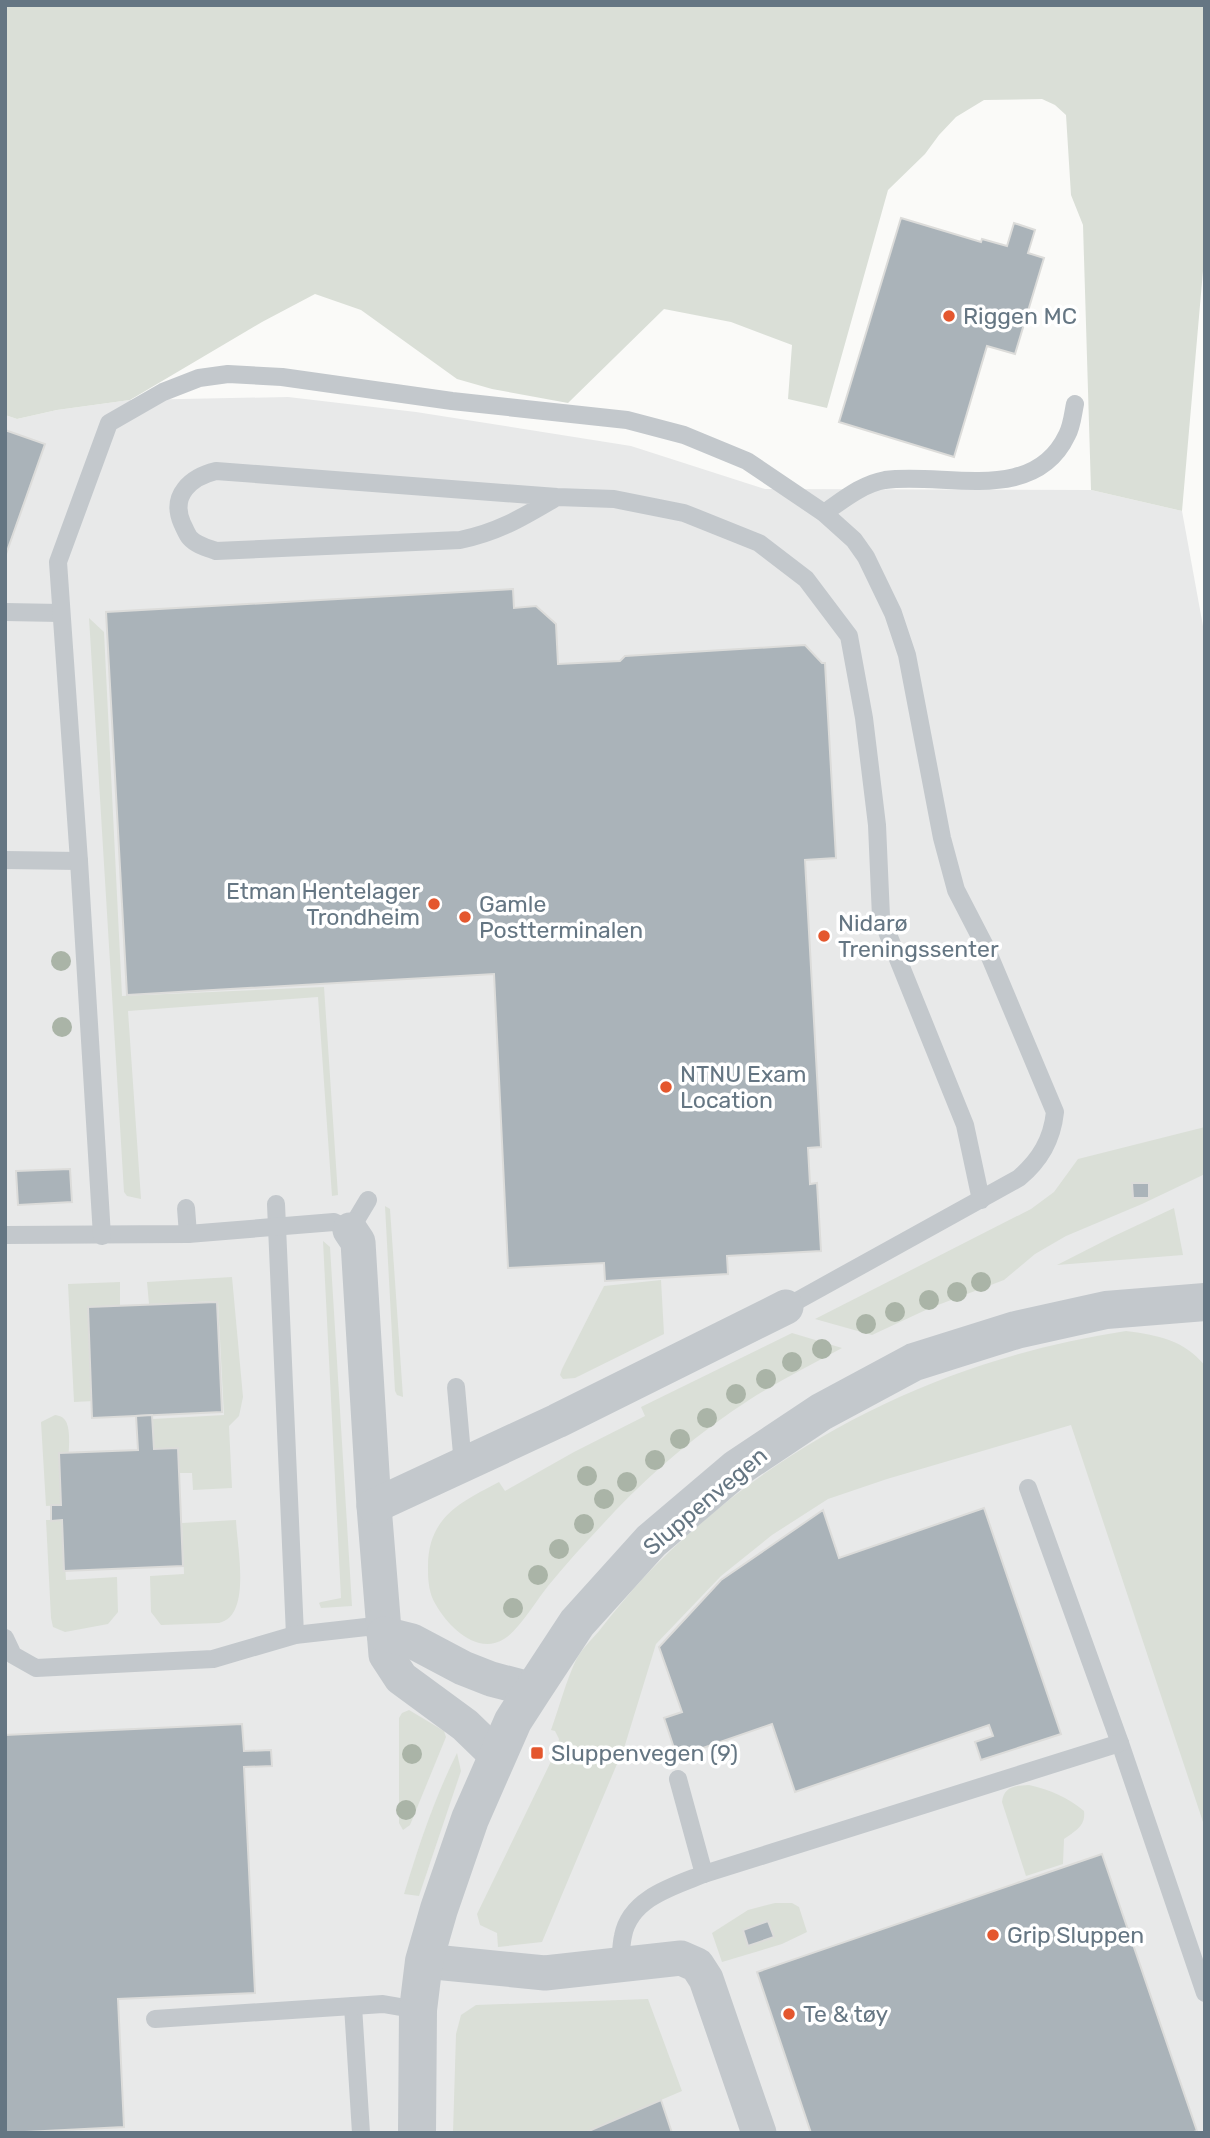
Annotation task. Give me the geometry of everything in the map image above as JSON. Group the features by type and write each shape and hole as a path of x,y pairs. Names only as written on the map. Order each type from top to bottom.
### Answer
{"street":[{"path":"350,1230 358,1242 386,1655 401,1678 465,1725 497,1756"},
{"name":"Sluppenvegen","path":"417,2133 418,2010 424,1961 470,1819 513,1721 576,1623 651,1541 737,1468 821,1412 914,1362 1016,1330 1106,1310 1205,1302"},
{"path":"374,1506 786,1307"},
{"path":"384,1629 463,1668 533,1690"},
{"path":"424,1961 545,1973 681,1958 696,1965 706,1979 759,2133"}],"lane":[{"path":"102,1236 58,562 109,423 163,392 199,378 228,374 282,377 452,401 627,420 684,435 747,461 824,513 854,540 866,557 893,613 907,655 942,838 956,890 987,950 1055,1112 1053,1130 1035,1164 1019,1178 786,1307"},
{"path":"824,513 863,487 886,480 1013,479 1045,465 1068,435 1075,404"},
{"path":"557,497 516,522 489,534 460,540 216,551 190,538 181,520 178,506 188,483 201,474 216,471 614,499 684,513 759,542 806,579 849,636 864,718 877,824 881,917 965,1125 981,1200"},
{"path":"5,612 60,613"},
{"path":"5,860 79,861"},
{"path":"5,1235 188,1234 334,1222 350,1230 368,1200"},
{"path":"275,1204 295,1634"},
{"path":"186,1208 188,1234"},
{"path":"456,1387 463,1465"},
{"path":"1028,1488 1120,1743 1205,1993"},
{"path":"5,1638 13,1655 36,1668 213,1659 295,1634 384,1629"},
{"path":"620,1964 623,1933 632,1914 653,1895 704,1874 1120,1743"},
{"path":"678,1779 704,1874"},
{"path":"155,2019 383,2004 418,2010"},
{"path":"353,2006 360,2133"}],"shaded area":[{"path":"5,5 1205,5 1205,248 1182,511 1091,490 1083,225 1071,195 1066,115 1055,105 1042,99 984,100 956,117 925,154 888,190 827,408 788,399 792,345 731,322 664,309 568,403 492,389 457,379 361,310 315,294 130,400 57,410 17,419 5,415"},
{"path":"288,397 416,412 631,446 765,489 1091,490 1182,511 1205,637 1205,2133 5,2133 5,415 17,419 57,410 130,400"},
{"path":"89,618 104,632 122,996 324,987 338,1195 332,1196 318,997 128,1011 141,1199 127,1196 124,1192"},
{"path":"1205,1127 1205,1174 1066,1236 1035,1254 1004,1280 930,1308 872,1335 815,1319 1031,1209 1054,1192 1078,1159"},
{"path":"385,1206 390,1209 403,1397 395,1391"},
{"path":"1174,1208 1183,1255 1057,1265 1112,1237"},
{"path":"323,1241 330,1247 352,1606 321,1608 321,1602 341,1598"},
{"path":"232,1277 243,1397 239,1416 229,1426 232,1488 193,1490 192,1473 179,1473 178,1450 154,1451 153,1419 224,1415 218,1301 149,1304 147,1282"},
{"path":"661,1280 664,1334 575,1378 563,1379 560,1375 562,1369 604,1286"},
{"path":"120,1282 120,1305 89,1307 94,1401 74,1402 68,1284"},
{"path":"1126,1331 1170,1340 1189,1350 1205,1366 1205,1828 1071,1425 828,1499 772,1535 721,1576 656,1644 625,1745 542,1942 498,1947 497,1933 480,1925 477,1914 557,1749 559,1739 555,1731 551,1730 572,1668 583,1649 647,1574 697,1526 751,1483 807,1446 866,1413 928,1385 992,1362 1058,1344"},
{"path":"792,1333 842,1348 749,1400 662,1466 581,1548 510,1635 494,1643 484,1644 464,1636 448,1622 430,1592 428,1574 433,1537 448,1514 471,1497 499,1482 505,1491 645,1416 641,1407"},
{"path":"55,1415 63,1418 68,1426 68,1461 62,1505 46,1506 41,1422"},
{"path":"46,1520 62,1520 66,1580 117,1577 118,1612 108,1624 65,1632 53,1627"},
{"path":"236,1520 240,1563 239,1594 236,1608 229,1618 219,1623 161,1625 151,1612 150,1576 184,1574 182,1523"},
{"path":"409,1710 444,1731 446,1737 410,1825 403,1830 399,1823 399,1718"},
{"path":"457,1753 461,1771 419,1896 404,1894 428,1822"},
{"path":"1029,1785 1065,1798 1084,1811 1084,1816 1079,1828 1064,1839 1063,1864 1026,1876 1002,1802 1008,1790"},
{"path":"775,1903 792,1903 799,1907 807,1932 782,1944 722,1962 712,1933 748,1910"},
{"path":"648,1999 682,2091 584,2133 453,2133 456,2034 461,2015 476,2005"}],"building":[{"name":"Riggen MC","path":"901,218 981,242 982,239 1007,246 1014,223 1035,230 1028,253 1044,258 1015,354 987,346 954,457 839,422"},
{"path":"5,430 45,444 5,557"},
{"name":"Gamle Postterminalen","path":"513,589 514,608 536,606 556,624 558,664 620,661 625,656 805,645 825,663 836,858 805,860 821,1147 808,1148 810,1184 817,1183 821,1251 727,1256 728,1274 605,1281 604,1263 508,1268 494,974 127,995 106,612"},
{"path":"70,1169 72,1202 18,1205 16,1171"},
{"path":"1132,1183 1149,1183 1149,1198 1133,1198"},
{"path":"217,1302 222,1412 92,1418 88,1307"},
{"path":"152,1415 154,1449 178,1448 183,1566 64,1571 62,1520 51,1521 51,1505 61,1505 59,1453 138,1450 136,1416"},
{"path":"984,1508 1061,1734 981,1760 975,1742 993,1736 989,1725 795,1792 772,1724 677,1757 664,1718 682,1712 659,1647 721,1580 823,1510 839,1558"},
{"path":"242,1724 244,1751 271,1750 272,1766 244,1767 255,1993 118,1999 124,2127 5,2133 5,1735"},
{"path":"1102,1854 1197,2131 811,2133 757,1972"},
{"path":"768,1921 774,1937 748,1946 743,1930"},
{"path":"661,2100 672,2133 584,2133"}],"place":[{"name":"Riggen MC","path":"949,316"},
{"name":"Etman Hentelager Trondheim","path":"434,904"},
{"name":"Gamle Postterminalen","path":"465,917"},
{"name":"Nidarø Treningssenter","path":"824,936"},
{"name":"NTNU Exam Location","path":"666,1087"},
{"name":"Sluppenvegen (9)","path":"537,1753"},
{"name":"Grip Sluppen","path":"993,1935"},
{"name":"Te & tøy","path":"789,2014"}]}
